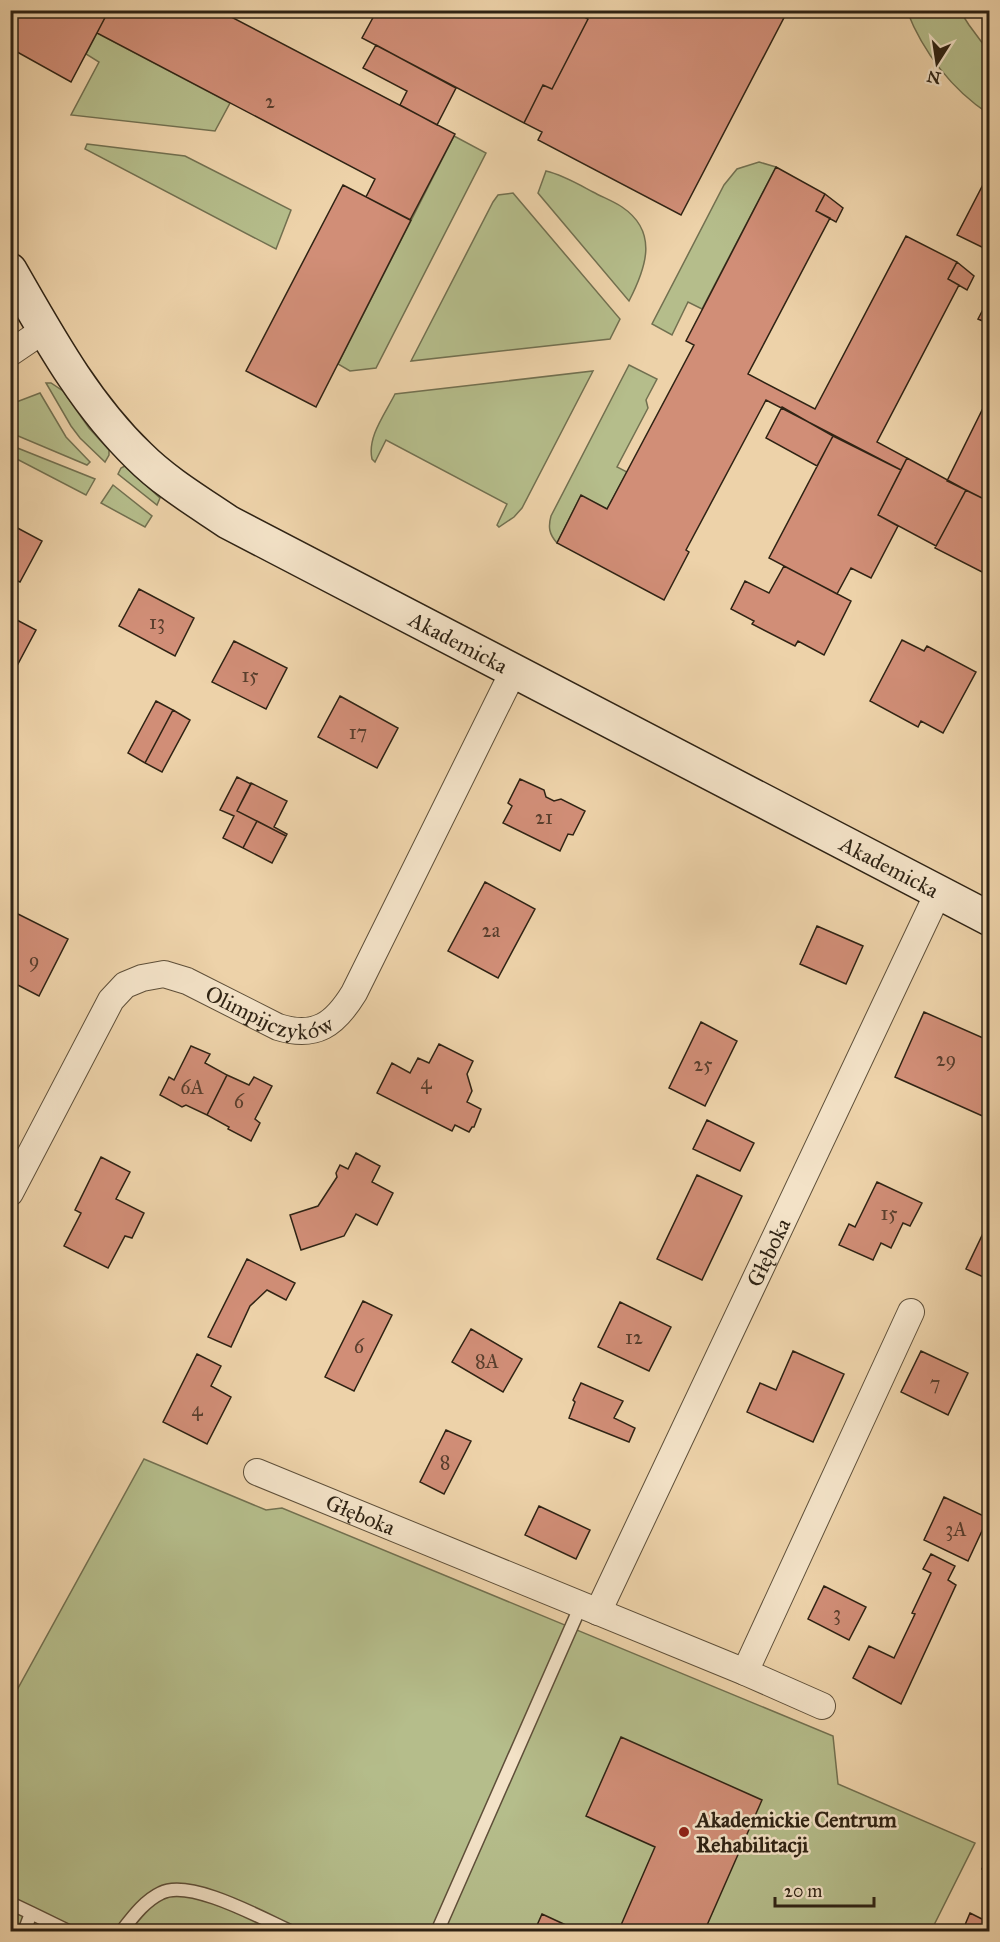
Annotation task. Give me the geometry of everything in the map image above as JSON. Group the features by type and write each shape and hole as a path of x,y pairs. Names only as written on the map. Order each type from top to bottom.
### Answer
{"street":[{"name":"Akademicka","path":"10,270 82,390 114,430 140,457 170,482 228,522 990,919"},
{"path":"10,353 44,330"},
{"name":"Olimpijczyków","path":"10,1193 111,1000 125,985 142,978 164,974 187,981 278,1027 294,1032 314,1029 334,1021 354,993 513,672"},
{"name":"Głęboka","path":"589,1609 938,893"},
{"path":"745,1672 911,1312"},
{"name":"Głęboka","path":"257,1472 745,1672 822,1706"}],"lane":[{"path":"437,1932 589,1609"},
{"path":"121,1932 138,1910 162,1892 182,1889 205,1893 292,1932"},
{"path":"10,1903 70,1932"},
{"path":"24,1932 31,1912"}],"green space":[{"path":"907,11 960,11 989,52 989,114 963,94 940,69 921,41"},
{"path":"97,33 230,103 215,131 71,115 99,62 86,54"},
{"path":"454,136 486,153 376,368 350,371 338,364"},
{"path":"87,144 185,156 291,210 276,249 85,149"},
{"path":"759,162 776,167 702,309 688,302 672,335 652,324 724,185 737,169"},
{"path":"546,171 570,180 619,205 634,217 645,239 646,251 640,276 629,301 538,193"},
{"path":"513,193 620,319 610,339 411,361 493,202 498,195"},
{"path":"629,365 657,379 646,400 648,408 617,467 627,472 607,509 581,496 557,543 550,530 551,516"},
{"path":"593,371 522,508 514,517 499,527 497,525 507,504 386,440 375,462 372,459 374,434 395,394"},
{"path":"46,383 51,383 63,391 89,428 109,450 105,462 71,426"},
{"path":"40,393 66,437 90,462 87,465 11,433 11,404"},
{"path":"10,445 95,479 86,495 11,456"},
{"path":"125,466 160,498 157,505 118,474"},
{"path":"113,485 152,516 145,527 101,503"},
{"path":"144,1459 266,1510 282,1508 833,1736 838,1784 975,1843 931,1931 11,1932 11,1701"}],"building":[{"path":"10,10 109,10 71,82 10,48"},
{"path":"109,10 218,10 455,134 410,220 366,197 375,179 97,33"},
{"path":"374,10 571,10 588,19 552,89 543,85 524,123 362,38 376,12"},
{"path":"588,10 788,10 681,215 538,140 542,132 524,123 543,85 552,89 588,19 585,17"},
{"path":"376,45 456,88 437,125 400,105 407,91 363,68"},
{"path":"776,167 825,194 816,211 830,218 748,374 815,409 906,236 957,262 948,279 959,285 877,442 907,458 901,470 766,400 686,550 689,552 664,600 557,543 581,495 607,509 694,345 686,341"},
{"path":"990,171 990,251 957,235"},
{"path":"343,185 411,220 316,407 246,371"},
{"path":"825,194 843,208 836,222 816,211"},
{"path":"957,262 974,276 967,290 948,279"},
{"path":"990,281 990,324 978,319 989,298 983,295"},
{"path":"990,394 990,502 947,481"},
{"path":"782,407 833,436 817,466 766,438"},
{"path":"833,436 901,470 878,515 898,526 871,578 851,568 837,594 769,558"},
{"path":"907,458 966,490 936,546 878,515"},
{"path":"966,490 990,502 990,562 984,573 935,548"},
{"path":"10,524 42,541 20,582 10,577"},
{"path":"784,566 851,601 824,655 798,641 795,646 752,624 754,621 731,609 745,581 769,593"},
{"path":"139,589 194,618 175,656 119,626"},
{"path":"15,619 36,630 10,679 10,627"},
{"path":"902,640 924,651 927,646 976,672 943,733 921,721 918,727 870,701"},
{"path":"234,641 287,668 266,709 212,682"},
{"path":"340,696 398,728 377,768 318,737"},
{"path":"156,701 173,710 145,763 128,753"},
{"path":"173,710 190,720 162,772 145,763"},
{"path":"237,777 251,784 237,811 257,821 243,848 223,838 234,816 220,810"},
{"path":"520,779 544,790 546,797 554,801 561,799 585,811 573,835 568,834 560,851 503,823 512,806 508,803"},
{"path":"251,783 287,801 274,827 287,834 286,836 237,811"},
{"path":"257,821 286,836 272,863 243,848"},
{"path":"485,882 535,909 498,978 448,951"},
{"path":"10,910 68,939 39,996 10,981"},
{"path":"817,926 863,946 846,984 800,964"},
{"path":"924,1012 990,1041 990,1112 987,1118 895,1077"},
{"path":"701,1022 737,1041 705,1106 669,1088"},
{"path":"439,1044 473,1061 467,1074 472,1091 467,1102 481,1109 474,1127 469,1132 455,1125 452,1131 377,1093 392,1063 410,1073 418,1058 429,1063"},
{"path":"191,1046 210,1054 205,1063 227,1075 207,1115 186,1105 182,1107 160,1095 169,1077 174,1080"},
{"path":"227,1075 249,1085 254,1077 272,1086 255,1119 260,1123 251,1141 207,1115"},
{"path":"707,1120 754,1143 740,1171 693,1149"},
{"path":"356,1153 380,1166 372,1182 393,1193 377,1225 356,1214 344,1236 301,1250 290,1215 318,1206 337,1177 336,1173 340,1165 348,1169"},
{"path":"101,1157 130,1172 116,1199 144,1213 132,1238 125,1236 108,1268 64,1246 81,1213 75,1210"},
{"path":"697,1175 742,1196 702,1280 657,1259"},
{"path":"877,1182 922,1203 910,1226 903,1223 891,1248 881,1243 873,1260 839,1245 849,1224 855,1227"},
{"path":"988,1223 990,1224 990,1280 966,1269"},
{"path":"247,1259 295,1283 286,1300 267,1290 250,1306 231,1347 208,1337"},
{"path":"363,1301 392,1315 354,1391 325,1377"},
{"path":"620,1302 671,1327 649,1371 598,1347"},
{"path":"471,1329 522,1359 503,1392 452,1362"},
{"path":"793,1351 844,1374 813,1442 747,1412 760,1383 776,1390"},
{"path":"921,1351 968,1373 948,1415 901,1392"},
{"path":"197,1354 221,1366 211,1386 231,1397 207,1444 163,1422"},
{"path":"581,1383 623,1401 614,1418 635,1428 629,1442 569,1418 575,1402 573,1400"},
{"path":"446,1430 471,1441 444,1494 420,1482"},
{"path":"944,1497 988,1518 968,1561 924,1540"},
{"path":"539,1506 590,1530 576,1559 525,1535"},
{"path":"931,1554 955,1566 948,1580 956,1585 901,1704 853,1678 869,1646 894,1658 931,1573 923,1569"},
{"path":"824,1586 866,1607 849,1640 808,1619"},
{"name":"Akademickie Centrum Rehabilitacji","path":"621,1737 762,1800 704,1932 618,1932 655,1847 586,1816"},
{"path":"990,1854 990,1873 982,1869"},
{"path":"970,1913 990,1923 990,1932 962,1932"},
{"path":"542,1914 581,1932 534,1932"}],"place":[{"name":"Akademickie Centrum Rehabilitacji","path":"684,1832"}]}
